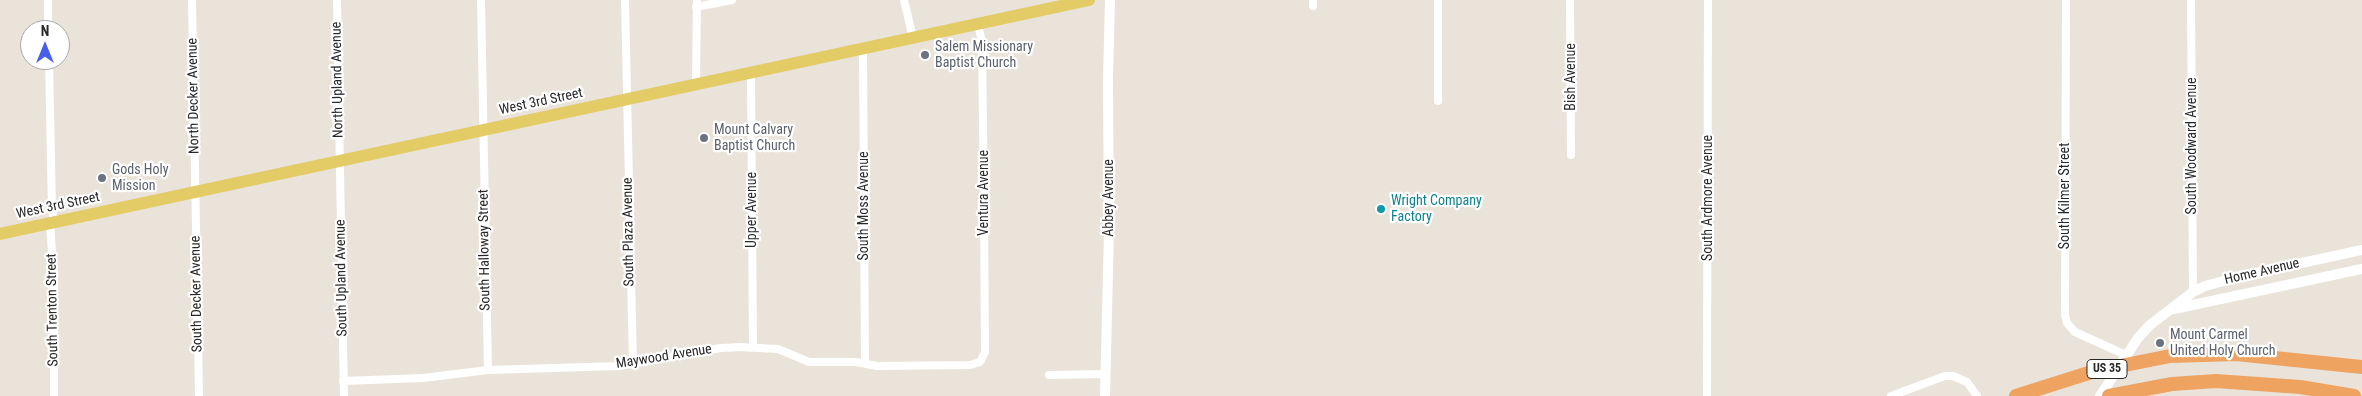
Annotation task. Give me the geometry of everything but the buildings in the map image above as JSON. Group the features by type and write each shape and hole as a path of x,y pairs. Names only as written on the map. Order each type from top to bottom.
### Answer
{"highway":[{"name":"US 35","path":"2016,396 2095,372 2148,359 2200,354 2275,357 2362,367"},
{"name":"US 35","path":"2109,396 2142,389 2197,382 2283,386 2354,396"}],"main road":[{"name":"West 3rd Street","path":"0,234 1089,0"}],"street":[{"path":"48,0 48,20"},
{"name":"North Decker Avenue","path":"192,0 195,192"},
{"name":"North Upland Avenue","path":"337,0 340,160"},
{"name":"South Halloway Street","path":"481,0 488,370"},
{"name":"South Plaza Avenue","path":"624,0 633,365"},
{"path":"696,84 696,4 732,0"},
{"path":"904,0 912,38"},
{"name":"Abbey Avenue","path":"1105,396 1110,231 1108,70 1110,0"},
{"path":"1438,0 1438,101"},
{"name":"Bish Avenue","path":"1570,0 1571,154"},
{"name":"South Ardmore Avenue","path":"1707,396 1708,0"},
{"name":"South Kilmer Street","path":"2066,0 2065,316 2067,323 2075,332 2126,355"},
{"name":"South Woodward Avenue","path":"2191,0 2193,292"},
{"name":"Ventura Avenue","path":"978,24 982,42 984,183 985,352 980,362"},
{"name":"South Moss Avenue","path":"864,48 865,363"},
{"name":"South Trenton Street","path":"49,70 54,281 54,396"},
{"name":"Upper Avenue","path":"751,72 753,347"},
{"name":"South Upland Avenue","path":"340,160 344,396"},
{"name":"South Decker Avenue","path":"195,192 199,396"},
{"name":"Home Avenue","path":"2100,396 2126,355 2150,325 2193,292 2205,286 2242,276 2362,250"},
{"name":"Home Avenue","path":"2170,310 2362,269"},
{"name":"Maywood Avenue","path":"344,381 423,378 488,370 633,365 720,348 753,347 788,351 809,362 865,363 898,366 970,365 980,362"},
{"path":"1049,375 1106,374"},
{"path":"1890,396 1945,376 1954,376 1966,382 1977,396"}],"place":[{"name":"Salem Missionary Baptist Church","path":"925,55"},
{"name":"Mount Calvary Baptist Church","path":"704,138"},
{"name":"Gods Holy Mission","path":"102,178"},
{"name":"Wright Company Factory","path":"1381,209"},
{"name":"Mount Carmel United Holy Church","path":"2160,343"}]}
